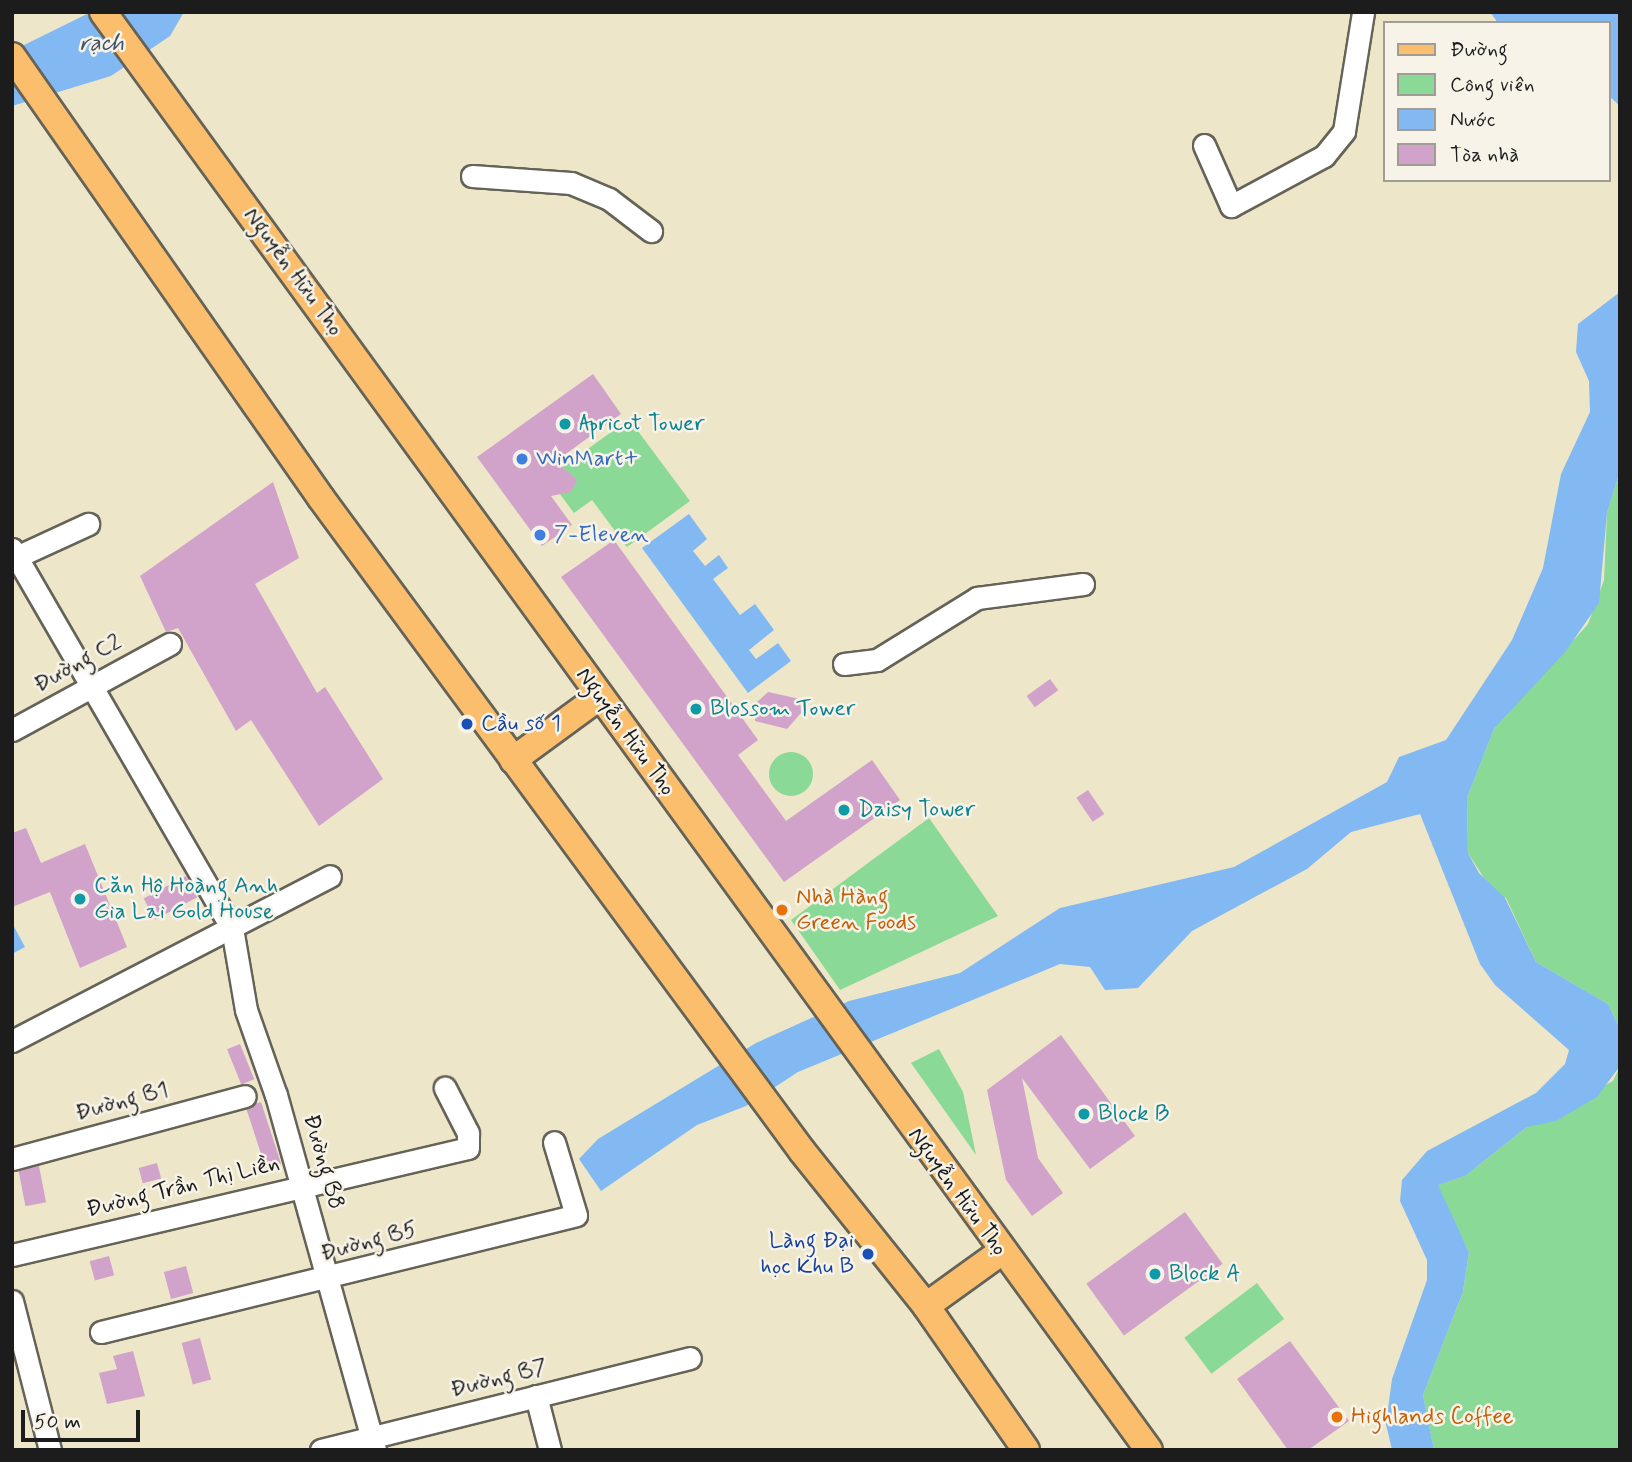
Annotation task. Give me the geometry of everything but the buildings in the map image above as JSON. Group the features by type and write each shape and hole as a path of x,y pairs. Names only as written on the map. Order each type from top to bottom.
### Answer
{"main road":[{"name":"Nguyễn Hữu Thọ","path":"103,12 1001,1252 1149,1450"},
{"path":"12,56 72,136 321,498 784,1122 926,1306 1026,1450"},
{"path":"513,760 599,697"},
{"path":"926,1306 1001,1252"}],"street":[{"path":"1204,145 1231,206 1324,156 1344,131 1363,12"},
{"path":"472,176 571,183 609,199 651,231"},
{"path":"88,524 14,554 232,928"},
{"path":"844,664 877,660 977,598 1083,584"},
{"name":"Đường C2","path":"12,730 170,644"},
{"path":"12,1041 330,876"},
{"name":"Đường B8","path":"232,928 246,1010 303,1185 374,1444"},
{"name":"Đường Trần Thị Liền","path":"12,1255 468,1148 468,1133 444,1088"},
{"name":"Đường B1","path":"12,1159 245,1096"},
{"name":"Đường B5","path":"101,1332 328,1280 576,1215 554,1143"},
{"path":"12,1301 50,1450"},
{"name":"Đường B7","path":"321,1450 374,1444 536,1396 690,1358"},
{"path":"536,1396 550,1450"}],"green space":[{"path":"629,419 690,501 627,547 592,500 574,513 548,478"},
{"path":"1620,471 1620,1029 1608,1004 1536,962 1506,898 1495,895 1468,853 1467,798 1494,729 1588,624 1604,580 1607,513"},
{"path":"791,752 806,759 813,774 806,789 791,796 776,789 769,774 776,759"},
{"path":"929,818 998,916 840,990 791,920"},
{"path":"939,1049 963,1092 976,1155 911,1063"},
{"path":"1620,1066 1620,1450 1434,1450 1423,1395 1463,1292 1469,1252 1437,1185 1465,1176 1527,1127 1613,1081"},
{"path":"1257,1283 1284,1319 1211,1374 1184,1338"}],"water":[{"name":"rạch","path":"91,12 184,12 170,36 111,76 12,106 12,51"},
{"path":"1490,12 1620,12 1620,106 1611,98 1611,21 1497,21"},
{"path":"1620,292 1620,471 1607,513 1599,603 1566,651 1494,729 1467,798 1468,853 1479,873 1505,898 1536,962 1608,1004 1620,1029 1620,1066 1597,1097 1556,1121 1527,1127 1465,1176 1438,1185 1469,1252 1463,1292 1423,1395 1434,1450 1392,1450 1386,1424 1392,1379 1427,1280 1427,1260 1400,1201 1402,1180 1427,1151 1536,1093 1565,1064 1569,1050 1495,985 1480,964 1420,814 1351,832 1307,869 1192,931 1138,988 1105,990 1090,967 1060,964 798,1072 746,1106 697,1125 601,1191 579,1159 598,1139 756,1043 849,1001 960,973 1060,908 1234,867 1387,782 1399,757 1446,740 1512,640 1543,568 1561,474 1590,412 1589,381 1576,352 1578,324"},
{"path":"689,514 707,539 693,551 705,566 719,555 728,568 713,579 740,615 755,604 774,630 749,650 756,659 778,643 791,661 748,693 642,548"},
{"path":"12,923 25,947 12,954"}],"place":[{"name":"Apricot Tower","path":"565,424"},
{"name":"WinMart+","path":"522,459"},
{"name":"7-Eleven","path":"540,535"},
{"name":"Blossom Tower","path":"696,709"},
{"name":"Cầu số 1","path":"467,724"},
{"name":"Daisy Tower","path":"844,810"},
{"name":"Căn Hộ Hoàng Anh Gia Lai Gold House","path":"80,899"},
{"name":"Nhà Hàng Green Foods","path":"782,910"},
{"name":"Block B","path":"1084,1114"},
{"name":"Làng Đại học Khu B","path":"868,1254"},
{"name":"Block A","path":"1155,1274"},
{"name":"Highlands Coffee","path":"1337,1417"}]}
